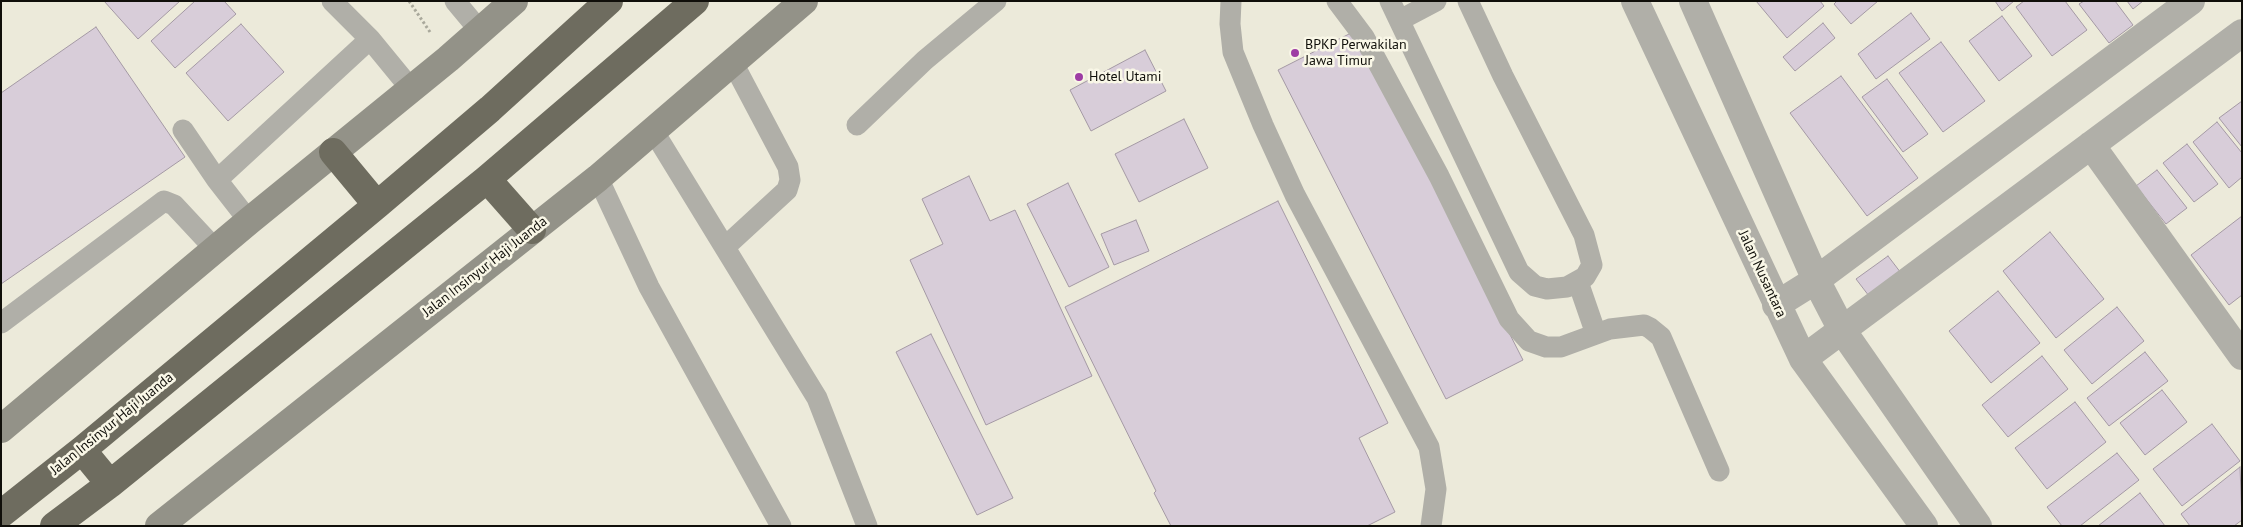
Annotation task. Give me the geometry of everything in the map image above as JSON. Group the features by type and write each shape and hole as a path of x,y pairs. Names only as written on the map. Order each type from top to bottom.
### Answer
{"highway":[{"name":"Jalan Insinyur Haji Juanda","path":"1,514 82,450 377,206 490,109 609,1"},
{"path":"54,526 110,484 487,179 694,1"},
{"path":"334,152 377,206"},
{"path":"487,179 532,230"},
{"path":"82,450 110,484"}],"street":[{"path":"3,425 411,89 514,1"},
{"name":"Jalan Insinyur Haji Juanda","path":"159,526 598,178 654,132 804,1"},
{"name":"Jalan Nusantara","path":"1634,1 1803,359 1924,526"},
{"path":"1693,1 1816,280 1842,330 1978,526"},
{"path":"1776,305 1816,280 2191,1"},
{"path":"1803,359 2242,33"},
{"path":"2090,145 2238,341"}],"lane":[{"path":"332,1 370,39 411,89"},
{"path":"455,1 480,31"},
{"path":"857,125 924,60 996,1"},
{"path":"1231,1 1230,24 1233,52 1260,118 1295,194 1428,447 1436,489 1431,526"},
{"path":"1336,1 1369,46 1439,176 1510,318 1530,341 1546,347 1561,347 1610,329 1644,325 1661,337 1719,471"},
{"path":"1390,1 1520,272 1535,286 1547,289 1567,287 1585,278 1592,265 1584,235 1503,76 1468,1"},
{"path":"1400,20 1436,1"},
{"path":"217,180 370,39"},
{"path":"725,247 787,190 790,180 784,158 733,63"},
{"path":"183,130 217,180 249,221"},
{"path":"654,132 817,398 867,526"},
{"path":"598,178 649,287 781,526"},
{"path":"1,323 164,201 174,205 215,249"},
{"path":"1578,282 1596,334"}],"building":[{"path":"104,1 180,1 138,39"},
{"path":"195,1 224,1 236,14 175,68 151,41"},
{"path":"1756,1 1820,1 1824,6 1787,38"},
{"path":"1837,1 1878,1 1851,24 1834,4"},
{"path":"1995,1 2014,1 2002,11"},
{"path":"2024,1 2065,1 2087,30 2052,56 2016,7"},
{"path":"2084,1 2115,1 2133,25 2109,43 2079,4"},
{"path":"2127,1 2143,1 2133,9"},
{"path":"1911,13 1930,39 1876,79 1858,54"},
{"path":"2002,16 2032,56 1999,81 1969,41"},
{"path":"1823,23 1835,38 1795,71 1783,57"},
{"path":"241,24 284,72 228,121 186,73"},
{"path":"96,27 185,157 1,284 1,93"},
{"path":"1355,31 1523,360 1446,399 1278,70"},
{"path":"1941,42 1985,101 1943,132 1899,73"},
{"path":"1145,50 1166,91 1091,131 1070,90"},
{"path":"1841,76 1918,178 1867,216 1790,113"},
{"path":"1887,79 1928,134 1903,152 1862,97"},
{"path":"2242,101 2242,147 2219,118"},
{"path":"1184,119 1208,168 1139,202 1115,154"},
{"path":"2217,122 2242,153 2242,177 2229,188 2193,142"},
{"path":"2187,144 2218,184 2194,202 2163,163"},
{"path":"2157,170 2187,208 2166,224 2136,186"},
{"path":"969,176 990,221 1015,210 1092,376 986,425 910,260 943,244 922,199"},
{"path":"1068,183 1109,267 1069,287 1027,204"},
{"path":"1278,201 1388,423 1359,438 1395,512 1367,526 1171,526 1154,493 1156,491 1065,307"},
{"path":"2242,216 2242,295 2229,305 2191,255"},
{"path":"1136,220 1149,251 1114,265 1101,234"},
{"path":"2050,232 2104,299 2056,338 2003,271"},
{"path":"1888,256 1901,273 1869,296 1856,279"},
{"path":"1998,291 2040,343 1991,383 1949,331"},
{"path":"2117,307 2144,341 2092,384 2064,350"},
{"path":"931,334 1013,498 977,515 896,352"},
{"path":"2145,352 2168,381 2109,426 2087,398"},
{"path":"2042,356 2068,389 2008,437 1982,405"},
{"path":"2162,390 2187,422 2145,455 2120,423"},
{"path":"2075,402 2106,442 2047,489 2015,448"},
{"path":"2212,424 2240,461 2182,506 2153,469"},
{"path":"2117,453 2139,480 2080,526 2062,526 2047,507"},
{"path":"2240,467 2242,520 2234,526 2190,526 2181,514"},
{"path":"2140,493 2165,526 2098,526"}],"place":[{"name":"BPKP Perwakilan Jawa Timur","path":"1295,53"},
{"name":"Hotel Utami","path":"1079,77"}]}
